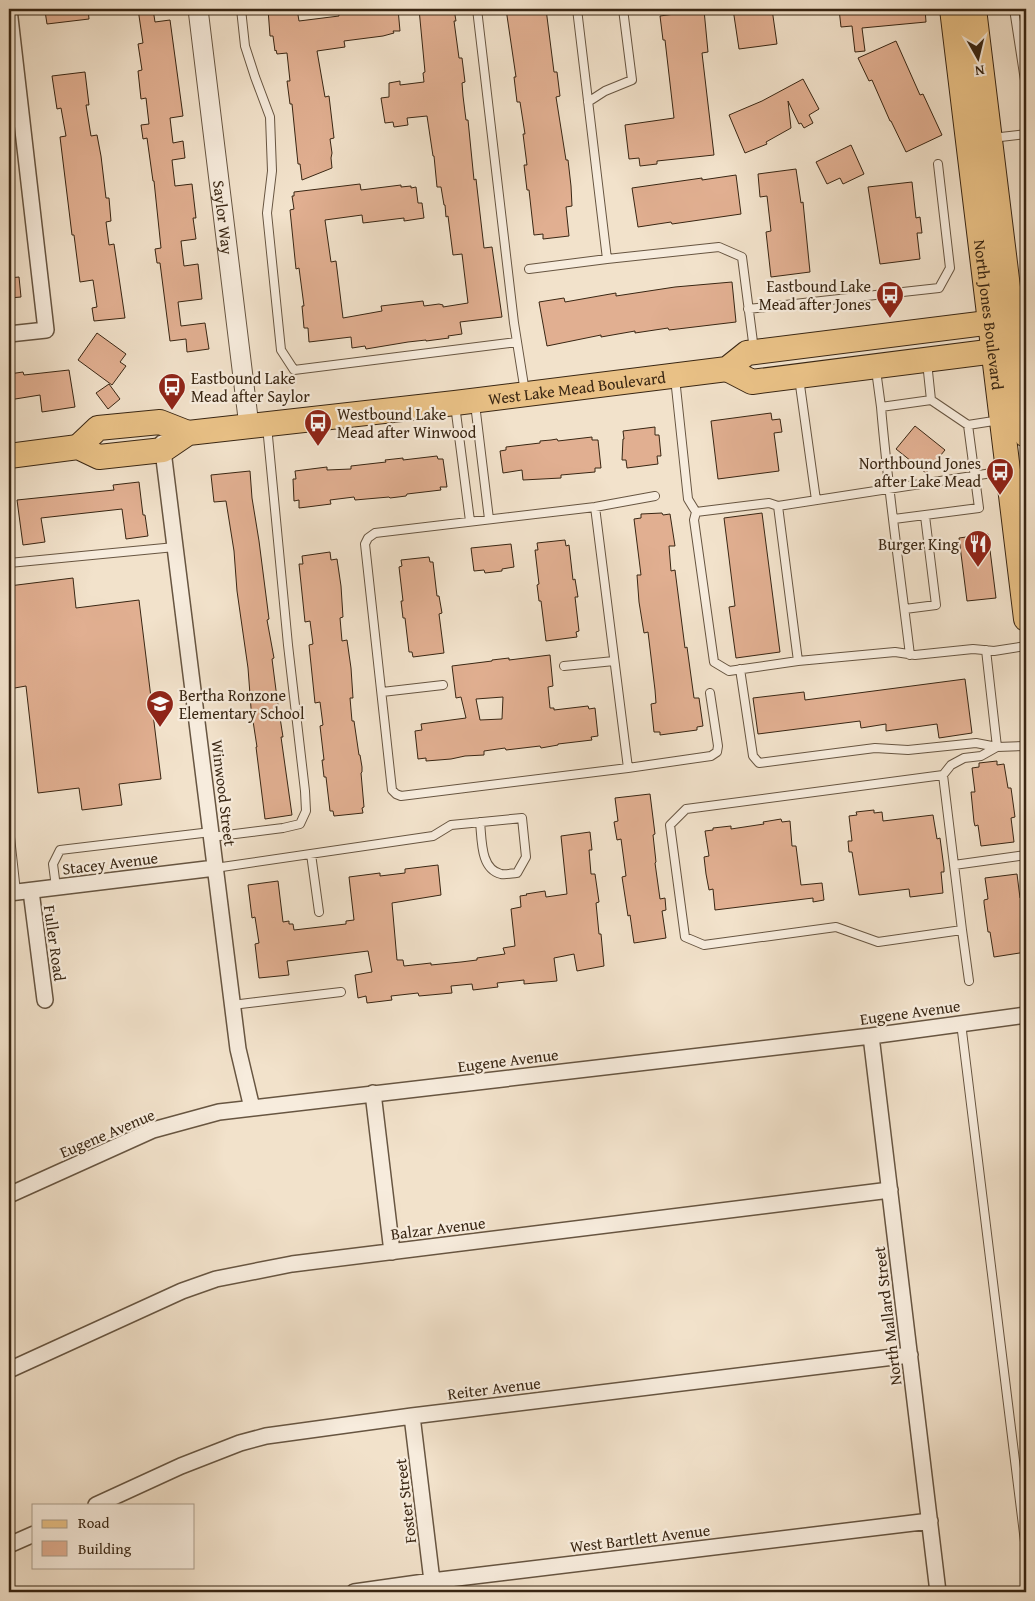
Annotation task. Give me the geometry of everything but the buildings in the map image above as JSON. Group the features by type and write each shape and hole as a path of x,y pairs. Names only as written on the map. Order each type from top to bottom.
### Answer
{"main road":[{"name":"North Jones Boulevard","path":"952,9 1009,320"},
{"name":"North Jones Boulevard","path":"974,9 990,138 1012,349 1026,435"},
{"path":"1009,320 747,353 727,369 752,382 1012,349"},
{"name":"North Jones Boulevard","path":"1012,349 1003,420 1026,619"},
{"name":"West Lake Mead Boulevard","path":"188,433 160,422 98,428 78,447 98,457 163,450 188,433 465,402 727,369"},
{"path":"9,456 78,447"}],"street":[{"path":"9,9 46,330 9,334"},
{"name":"Saylor Way","path":"198,9 258,425"},
{"name":"Winwood Street","path":"160,422 232,1005 238,1049 252,1108"},
{"name":"Stacey Avenue","path":"18,892 215,868"},
{"name":"Fuller Road","path":"18,892 45,1000"},
{"name":"Eugene Avenue","path":"9,1195 153,1130 219,1112 871,1036 1026,1015"},
{"name":"North Mallard Street","path":"871,1036 938,1592"},
{"path":"373,1094 392,1252"},
{"name":"Balzar Avenue","path":"9,1370 182,1291 216,1279 292,1264 890,1190"},
{"name":"Reiter Avenue","path":"98,1504 181,1466 240,1443 266,1436 412,1416 910,1355"},
{"name":"Foster Street","path":"412,1416 432,1581"},
{"name":"West Bartlett Avenue","path":"354,1592 930,1521"},
{"path":"9,1545 32,1535"}],"lane":[{"path":"241,9 245,46 270,118 272,171 267,213 281,350 294,370 517,342"},
{"path":"477,9 517,342 525,394"},
{"path":"577,9 607,259"},
{"path":"588,102 605,91 632,80 623,9"},
{"path":"1014,9 1026,87"},
{"path":"990,138 1026,134"},
{"path":"748,309 938,288 950,268 938,164"},
{"path":"529,269 719,247 742,257 754,352"},
{"path":"927,360 931,400"},
{"path":"876,366 888,488 894,519 910,655"},
{"path":"674,376 688,500 696,512 694,520 714,662 729,671 798,661 895,652 910,655 973,649 994,651 1026,646"},
{"path":"799,376 816,500"},
{"path":"881,407 931,400 968,425 1003,420"},
{"path":"465,402 489,519"},
{"path":"465,402 470,521"},
{"path":"56,888 53,864 60,850 283,828 300,824 306,811 288,645 258,425"},
{"path":"894,519 979,508 968,425"},
{"path":"696,512 769,503 778,506 1009,470"},
{"path":"655,496 594,507 375,533 368,538 365,544 392,790 401,796 711,756 717,752 718,746 710,694"},
{"path":"778,506 798,661"},
{"path":"594,507 628,768"},
{"path":"904,609 936,605 925,516"},
{"path":"9,563 175,547"},
{"path":"986,650 997,747"},
{"path":"564,666 614,661"},
{"path":"740,669 753,756 759,763 875,748 908,750 976,743 997,747 1026,746"},
{"path":"382,692 443,685"},
{"path":"962,930 878,942 836,927 704,945 685,937 670,825 686,809 942,775 951,765 964,758 981,756 997,747"},
{"path":"942,775 969,981"},
{"path":"215,868 433,836 452,825 480,822 522,818 526,857 517,873 502,875 491,869 485,859 480,822"},
{"path":"9,828 18,892"},
{"path":"311,854 319,912"},
{"path":"954,866 1026,855"},
{"path":"232,1005 341,992"},
{"path":"961,1023 1026,1550"}],"place":[{"name":"Eastbound Lake Mead after Jones","path":"890,319"},
{"name":"Eastbound Lake Mead after Saylor","path":"172,411"},
{"name":"Westbound Lake Mead after Winwood","path":"318,447"},
{"name":"Northbound Jones after Lake Mead","path":"1000,496"},
{"name":"Burger King","path":"978,568"},
{"name":"Bertha Ronzone Elementary School","path":"160,728"}]}
